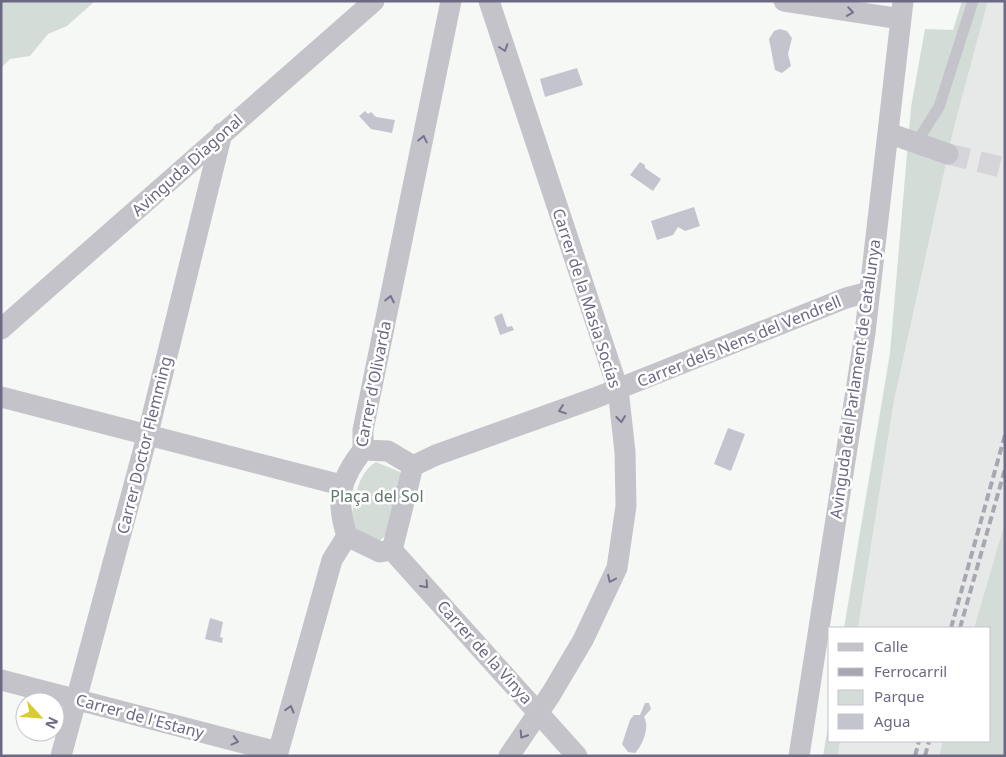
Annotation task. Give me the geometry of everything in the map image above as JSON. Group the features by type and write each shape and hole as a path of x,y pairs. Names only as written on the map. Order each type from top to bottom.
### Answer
{"street":[{"name":"Avinguda Diagonal","path":"1,329 374,1"},
{"name":"Carrer d'Olivarda","path":"341,485 349,468 364,450 363,430 451,1"},
{"name":"Carrer de la Masia Socías","path":"489,1 618,389 625,452 626,506 617,568 582,640 539,713 510,756"},
{"path":"784,1 902,10"},
{"name":"Avinguda del Parlament de Catalunya","path":"799,756 865,332 902,10"},
{"name":"Carrer Doctor Flemming","path":"61,756 148,433 222,133"},
{"path":"888,133 948,154"},
{"name":"Carrer dels Nens del Vendrell","path":"413,466 436,454 618,389 846,298 869,292"},
{"path":"1,397 148,433 341,485 343,523 347,536 380,552 392,550 413,466 388,451 364,450"},
{"path":"278,754 332,560 347,536"},
{"name":"Carrer de la Vinya","path":"392,550 577,756"},
{"name":"Carrer de l'Estany","path":"1,680 278,754"}],"lane":[{"path":"916,143 939,107 973,1"}],"shaded area":[{"path":"988,1 1005,1 1005,522 974,627 858,627 894,401 954,127"},
{"path":"840,742 943,742 939,756 838,756"}],"green space":[{"path":"1,1 95,1 67,26 48,34 30,56 10,59 1,68"},
{"path":"962,1 988,1 954,127 894,401 858,627 844,627 890,353 911,107 925,29 953,30"},
{"name":"Plaça del Sol","path":"376,462 400,472 403,480 389,533 378,542 350,525 360,481 369,467"},
{"path":"1005,522 1005,756 939,756 943,742 991,742 991,627 974,627"},
{"path":"828,727 828,742 840,742 838,756 823,756"}],"water":[{"path":"780,29 787,31 792,38 788,54 791,66 782,73 775,70 769,39 774,31"},
{"path":"577,68 583,85 545,97 540,79"},
{"path":"365,111 368,114 371,112 376,117 395,120 392,133 371,129 359,116"},
{"path":"640,162 645,165 645,168 661,179 653,191 630,175"},
{"path":"694,207 700,226 685,231 678,227 673,235 657,240 651,221"},
{"path":"502,313 507,327 512,326 514,330 500,335 494,317"},
{"path":"728,428 745,434 731,471 714,464"},
{"path":"210,618 223,622 220,637 223,638 222,643 205,639"},
{"path":"645,703 649,703 651,709 644,717 646,721 645,735 635,753 628,752 622,744 630,720 634,715 640,715"}],"tunnel":[{"path":"948,154 1005,168"}],"railway":[{"path":"951,627 1005,435"},
{"path":"960,627 1005,469"},
{"path":"915,756 919,742"},
{"path":"925,756 929,742"}]}
